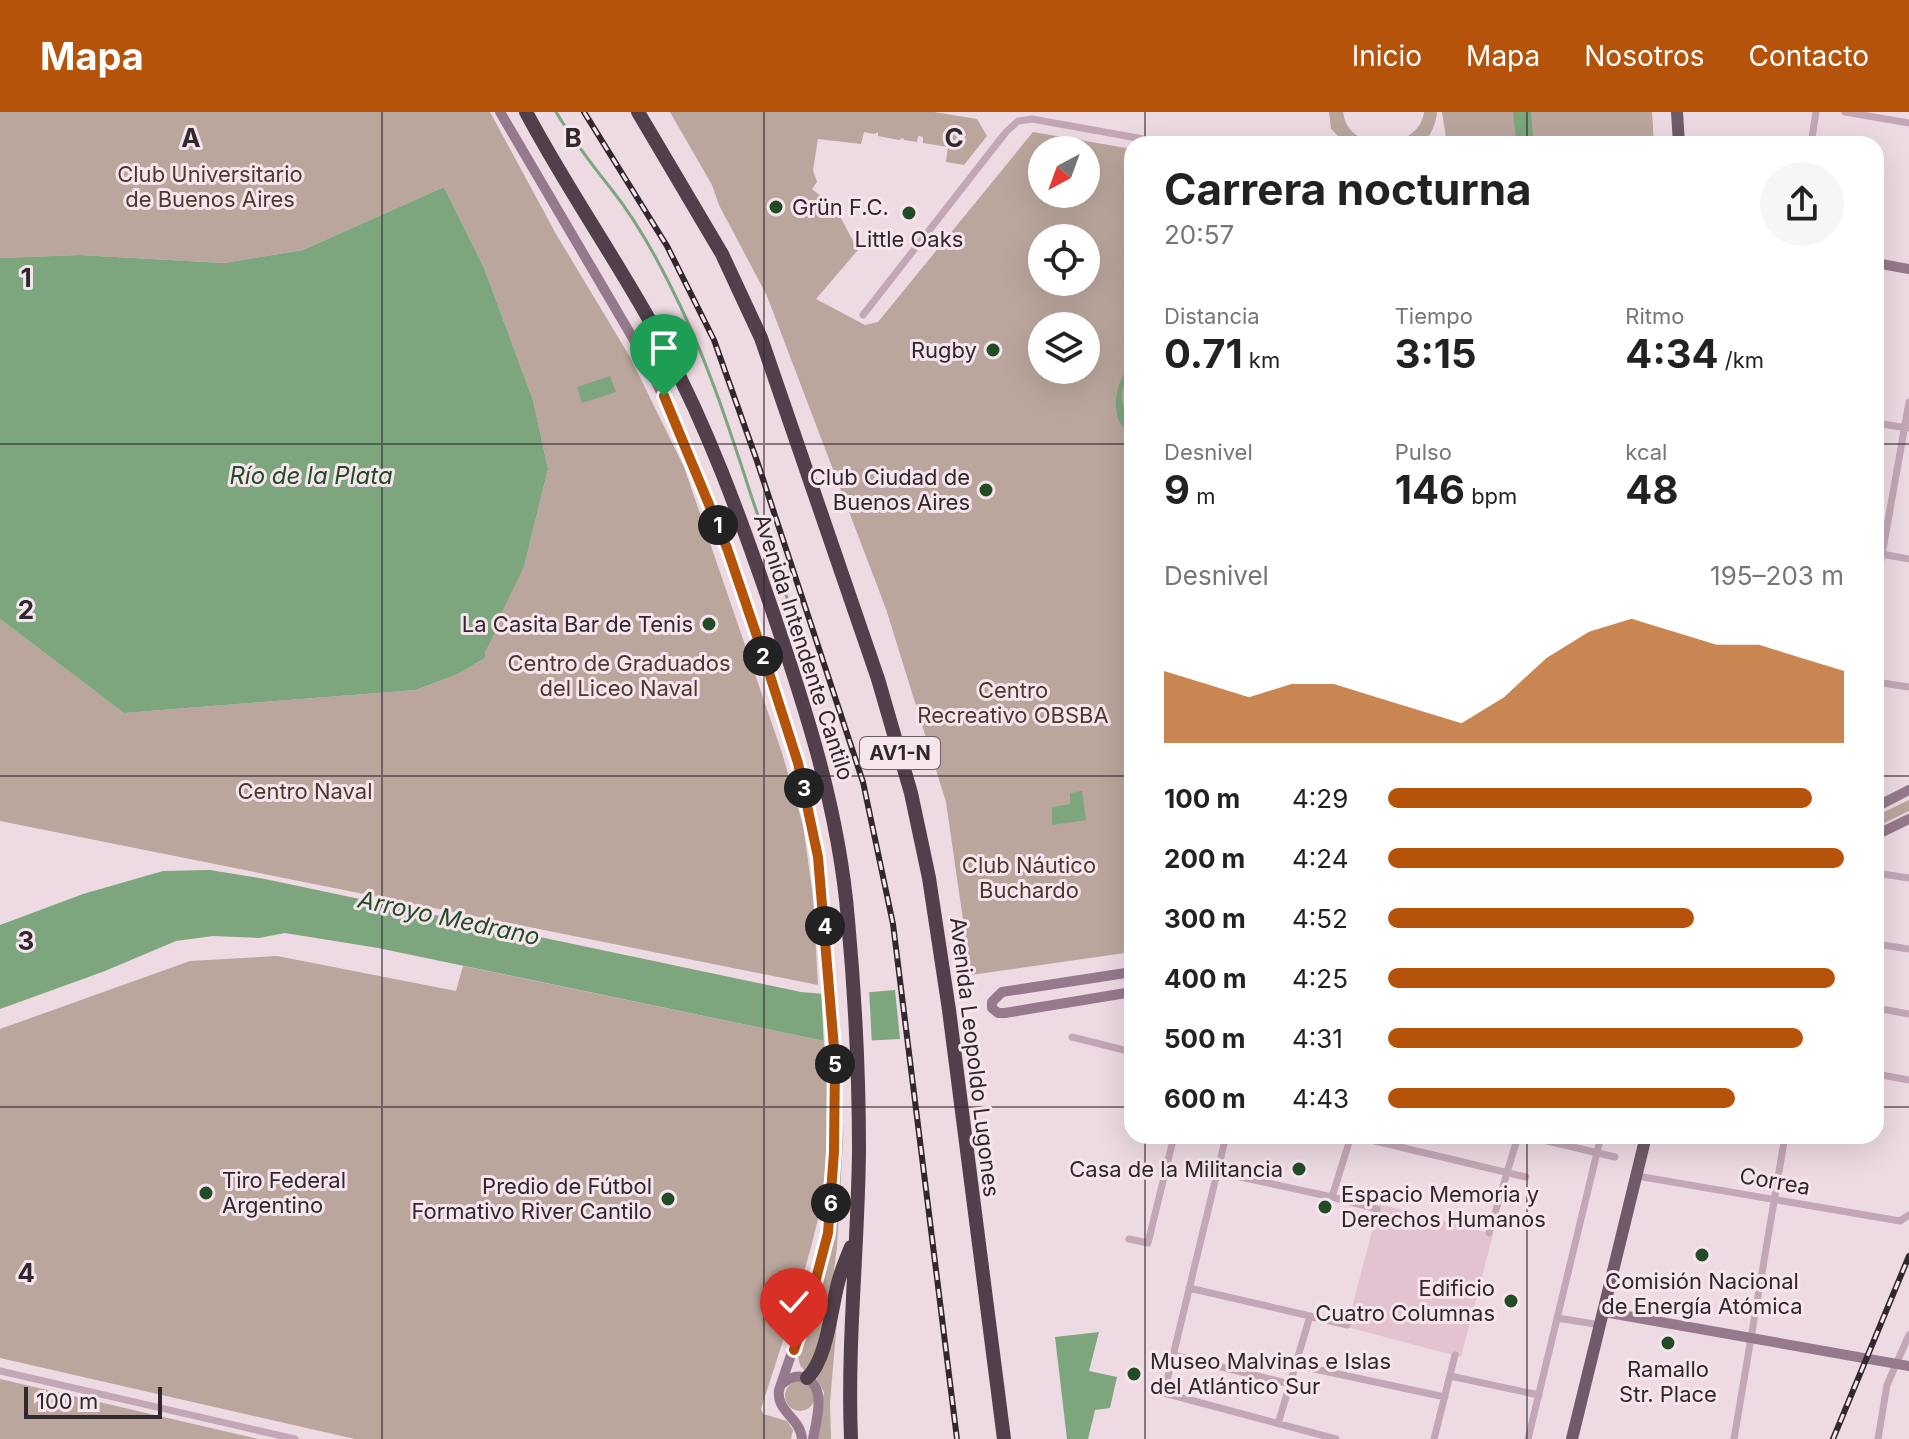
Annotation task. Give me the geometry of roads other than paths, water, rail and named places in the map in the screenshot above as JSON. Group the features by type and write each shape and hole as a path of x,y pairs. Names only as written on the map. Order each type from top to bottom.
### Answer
{"highway":[{"name":"Avenida Intendente Cantilo","path":"526,112 665,347 700,418 731,493 820,757 841,859 856,1045 859,1152 850,1346 851,1439"},
{"name":"Avenida Leopoldo Lugones","path":"638,112 722,254 761,338 873,664 911,793 929,878 947,995 1004,1439"},
{"path":"804,1377 813,1373 820,1358 839,1280 856,1232"}],"main road":[{"path":"1677,112 1678,136"},
{"path":"1572,1439 1644,1144"}],"street":[{"name":"Avenida Intendente Cantilo","path":"500,112 647,363 680,430 727,548 785,719 810,811 818,857 830,987 836,1114 828,1233 811,1298 782,1384"},
{"path":"1812,136 1816,112"},
{"path":"1845,112 1909,123"},
{"path":"863,315 1006,132 1018,121 1032,119 1127,136"},
{"path":"1884,264 1909,269"},
{"path":"1884,531 1907,428 1909,402"},
{"path":"1884,424 1907,428"},
{"path":"1884,554 1909,559"},
{"path":"1884,683 1909,687"},
{"path":"1884,803 1909,790"},
{"path":"1884,800 1888,801"},
{"path":"1884,831 1909,819"},
{"path":"1884,874 1909,878"},
{"path":"1884,945 1909,949"},
{"path":"1124,973 1002,992 992,1002 992,1008 998,1013 1005,1013 1124,993"},
{"path":"1884,1009 1909,1014"},
{"path":"1072,1037 1124,1050"},
{"path":"1884,1075 1909,1080"},
{"path":"1129,1239 1148,1243 1172,1144"},
{"path":"1224,1144 1164,1393 1336,1439"},
{"path":"1332,1197 1349,1144"},
{"path":"1386,1144 1526,1177"},
{"path":"1489,1233 1516,1144"},
{"path":"1559,1144 1615,1157"},
{"path":"1528,1439 1599,1144"},
{"path":"1734,1439 1784,1144"},
{"path":"1217,1172 1377,1209"},
{"name":"Correa","path":"1637,1176 1900,1221 1908,1216"},
{"path":"1189,1288 1347,1325"},
{"path":"1278,1424 1310,1316"},
{"path":"1557,1318 1602,1318 1752,1338 1909,1366"},
{"path":"1878,1439 1887,1385 1909,1335"},
{"path":"794,1350 795,1365 818,1390 813,1439"},
{"path":"1173,1355 1290,1384"},
{"path":"1434,1439 1455,1355"},
{"path":"1296,1365 1445,1397"},
{"path":"0,1371 295,1439"},
{"path":"802,1439 799,1426 780,1405 779,1390 794,1376 804,1377"},
{"path":"1450,1376 1539,1395"},
{"path":"792,1416 802,1417 816,1406"}],"water":[{"path":"1513,112 1531,112 1533,136 1516,136"},
{"name":"Río de la Plata","path":"444,187 484,268 533,400 548,469 524,567 497,622 499,625 485,658 458,674 416,690 124,713 0,619 0,258 79,255 224,263 303,250"},
{"path":"1124,374 1124,428 1116,410"},
{"path":"610,376 616,392 582,403 577,387"},
{"path":"1082,791 1086,820 1052,825 1052,807 1070,804 1070,793"},
{"name":"Arroyo Medrano","path":"210,870 801,992 836,995 895,990 900,1039 824,1041 378,948 285,933 259,938 213,936 176,941 0,1009 0,925 83,894 163,871"},
{"path":"1099,1332 1089,1371 1117,1377 1110,1408 1095,1410 1088,1439 1067,1439 1055,1337"}],"waterway":[{"path":"556,112 636,224 682,309 714,386 807,652"}],"railway":[{"path":"584,112 667,246 714,340 863,782 893,924 957,1439"},
{"path":"1833,1439 1909,1256"}],"place":[{"name":"Grün F.C.","path":"776,207"},
{"name":"Little Oaks","path":"909,213"},
{"name":"Rugby","path":"993,350"},
{"name":"Club Ciudad de Buenos Aires","path":"986,490"},
{"name":"La Casita Bar de Tenis","path":"709,624"},
{"name":"Casa de la Militancia","path":"1299,1169"},
{"name":"Tiro Federal Argentino","path":"206,1193"},
{"name":"Predio de Fútbol Formativo River Cantilo","path":"668,1199"},
{"name":"Espacio Memoria y Derechos Humanos","path":"1325,1207"},
{"name":"Comisión Nacional de Energía Atómica","path":"1702,1255"},
{"name":"Edificio Cuatro Columnas","path":"1511,1301"},
{"name":"Ramallo Str. Place","path":"1668,1343"},
{"name":"Museo Malvinas e Islas del Atlántico Sur","path":"1134,1374"}],"park label":[{"name":"Club Universitario de Buenos Aires","path":"210,186"},
{"name":"Centro de Graduados del Liceo Naval","path":"619,676"},
{"name":"Centro Recreativo OBSBA","path":"1013,702"},
{"name":"Centro Naval","path":"305,791"},
{"name":"Club Náutico Buchardo","path":"1029,878"}]}
